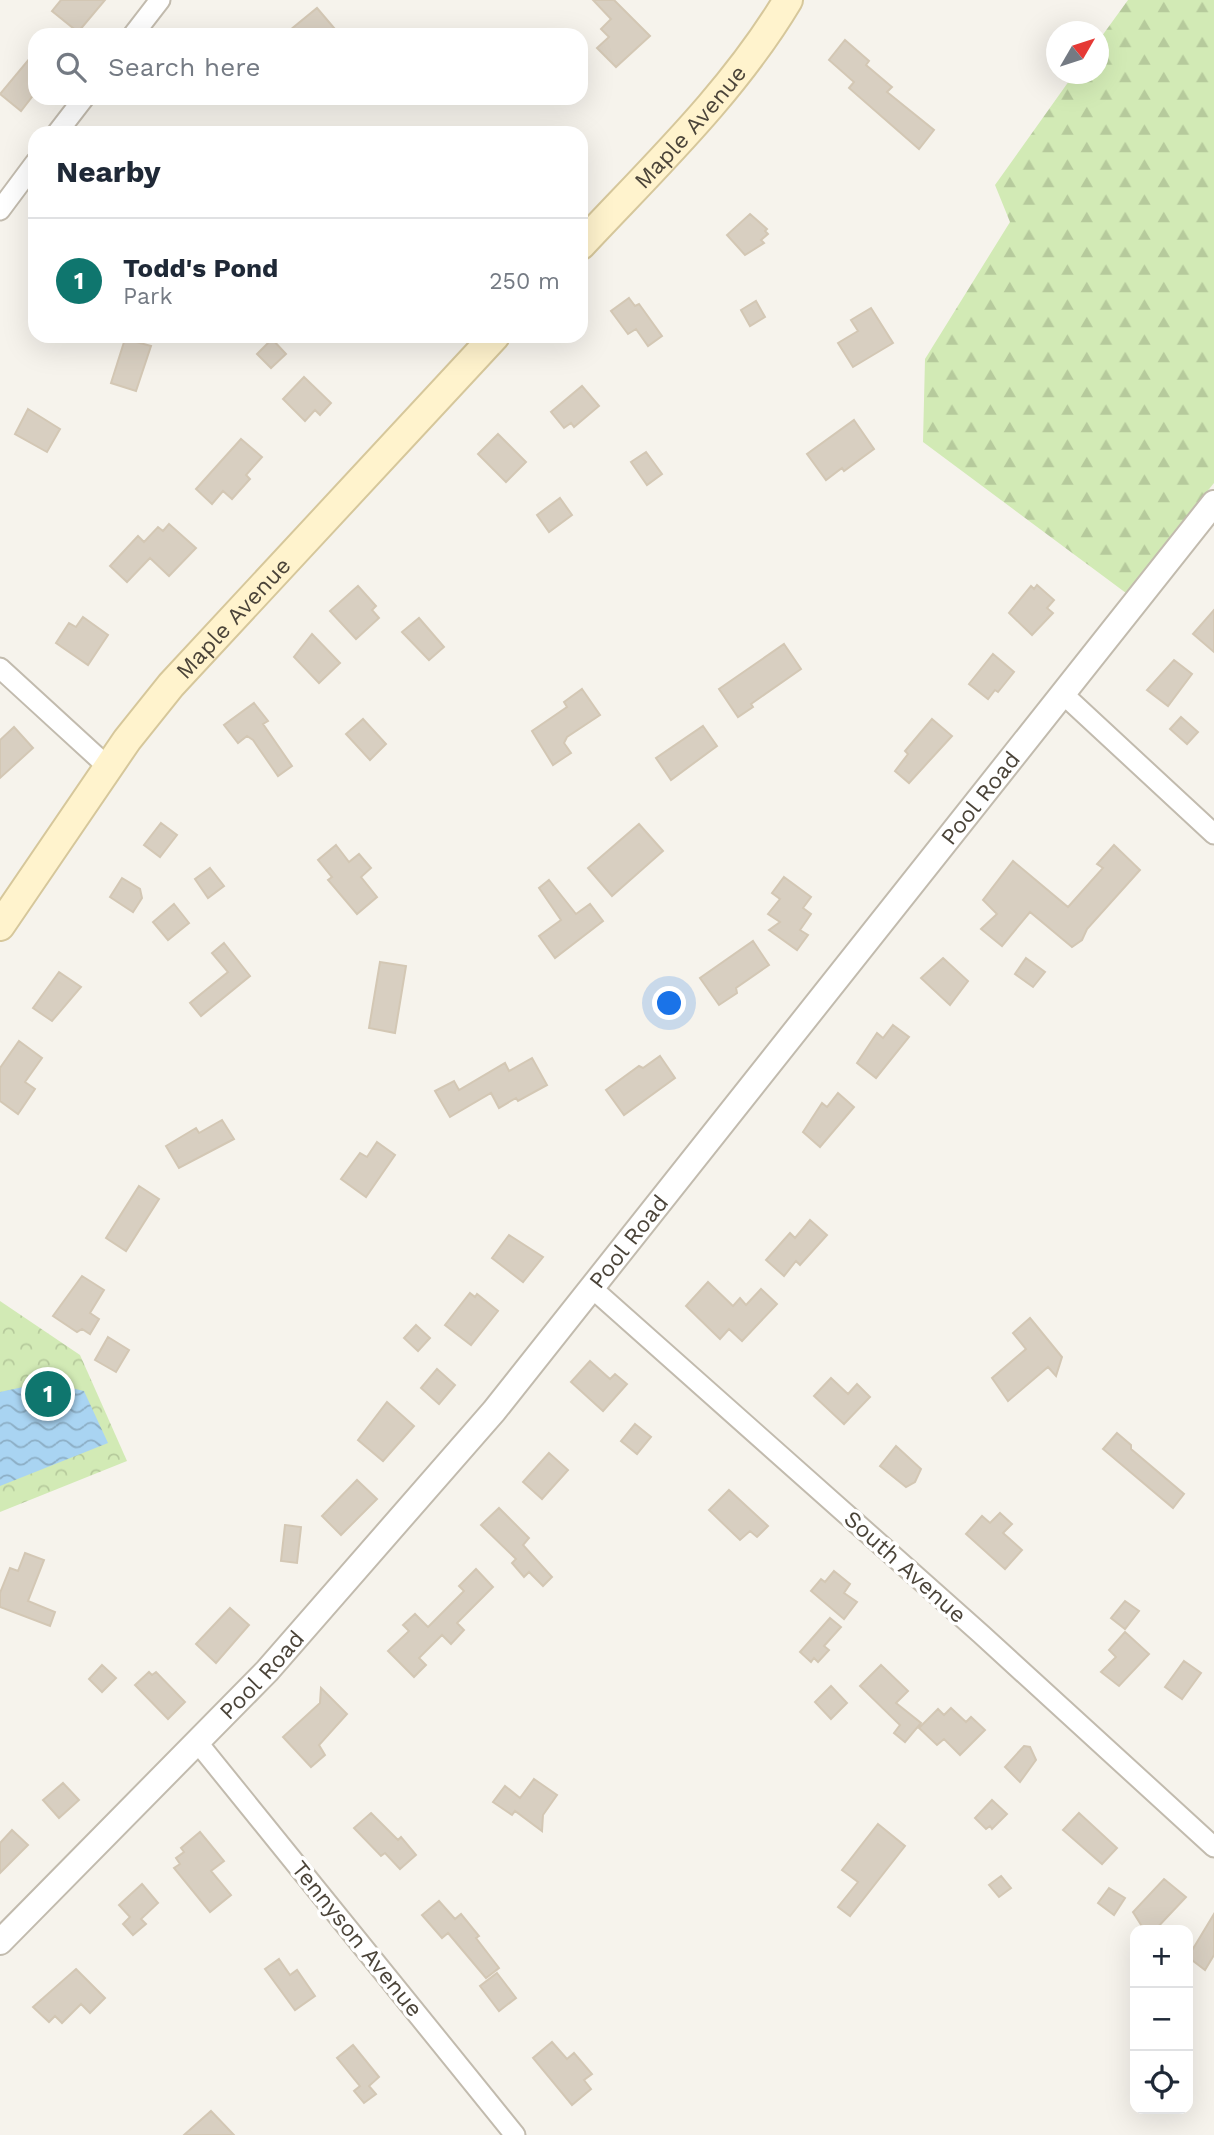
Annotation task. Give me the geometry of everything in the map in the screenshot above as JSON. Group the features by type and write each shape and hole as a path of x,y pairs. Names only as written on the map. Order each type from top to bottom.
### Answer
{"main road":[{"name":"Maple Avenue","path":"588,237 720,96 764,39 788,0"},
{"name":"Maple Avenue","path":"0,926 139,723 223,626 488,343"}],"street":[{"path":"138,28 160,0"},
{"path":"63,126 79,105"},
{"path":"0,210 28,172"},
{"name":"Pool Road","path":"0,1942 267,1671 410,1511 593,1289 1214,503"},
{"path":"0,668 108,767"},
{"path":"1063,694 1214,834"},
{"name":"South Avenue","path":"593,1289 981,1634 1214,1847"},
{"name":"Tennyson Avenue","path":"198,1743 515,2135"}],"green space":[{"path":"1128,0 1214,0 1214,483 1126,593 923,442 925,359 1010,222 995,185 1067,84 1109,84 1109,26"},
{"path":"0,1301 80,1355 127,1461 0,1512"}],"water":[{"path":"46,1382 84,1391 108,1443 0,1486 0,1392"}],"building":[{"path":"61,0 105,0 81,28 73,28 52,11"},
{"path":"593,0 614,0 650,36 616,67 597,48 609,37 601,29 611,19"},
{"path":"317,8 334,28 293,28"},
{"path":"845,40 869,61 866,65 892,87 887,92 934,130 919,149 849,88 854,82 829,60"},
{"path":"28,60 28,102 21,111 0,94"},
{"path":"750,214 767,229 765,231 768,234 761,240 764,243 745,255 727,235"},
{"path":"629,298 635,306 639,304 662,336 648,346 636,329 628,334 611,311"},
{"path":"756,301 765,317 750,326 741,310"},
{"path":"871,308 893,343 853,367 838,343 858,331 851,320"},
{"path":"124,343 151,346 136,391 111,383"},
{"path":"268,343 276,343 286,354 271,368 257,354"},
{"path":"304,377 331,403 320,415 315,410 305,421 283,399"},
{"path":"582,386 599,406 574,427 571,423 564,428 551,412"},
{"path":"28,409 60,429 47,452 15,434"},
{"path":"854,420 874,449 844,471 842,468 826,480 807,454"},
{"path":"498,434 526,462 506,482 478,454"},
{"path":"241,439 262,457 246,475 250,479 232,499 223,491 212,504 196,489"},
{"path":"646,452 662,474 647,485 631,462"},
{"path":"560,498 572,515 549,532 537,515"},
{"path":"169,524 196,548 169,576 150,558 127,582 110,566 138,536 144,542 158,527 163,531"},
{"path":"1037,585 1054,600 1047,608 1053,613 1032,635 1009,613 1031,586 1034,589"},
{"path":"358,586 376,606 372,610 379,618 356,639 330,611"},
{"path":"1214,610 1214,652 1193,634"},
{"path":"83,617 108,635 88,665 56,643 69,623 76,627"},
{"path":"419,618 444,647 429,660 402,632"},
{"path":"312,634 340,663 319,683 294,657"},
{"path":"784,644 801,669 751,704 753,707 738,717 719,689"},
{"path":"993,654 1014,672 998,692 995,690 988,699 969,684"},
{"path":"1174,660 1192,674 1168,706 1147,690"},
{"path":"582,689 600,715 567,737 564,743 571,753 553,765 532,731 567,707 564,702"},
{"path":"254,703 268,721 263,724 292,766 278,776 253,740 247,736 238,743 224,725"},
{"path":"1181,717 1198,732 1187,744 1170,729"},
{"path":"363,719 386,744 370,760 346,734"},
{"path":"932,719 952,736 909,783 895,771 908,754 905,751"},
{"path":"703,726 717,746 671,780 656,758"},
{"path":"14,727 33,748 0,778 0,740"},
{"path":"161,823 177,835 160,857 144,845"},
{"path":"639,824 663,851 612,896 588,868"},
{"path":"336,845 349,862 359,854 371,868 361,877 377,897 357,914 328,880 332,877 318,860"},
{"path":"1114,845 1140,870 1087,929 1082,940 1072,947 1030,912 1002,946 981,929 997,914 983,900 1013,861 1068,907 1103,868 1097,864"},
{"path":"210,868 224,886 208,898 195,879"},
{"path":"784,877 811,897 803,908 811,914 800,930 808,935 797,950 769,930 780,922 768,914 780,899 772,893"},
{"path":"122,878 140,889 142,898 133,912 110,897"},
{"path":"549,880 576,914 590,904 603,921 555,958 539,936 561,920 539,888"},
{"path":"174,904 189,923 168,940 153,922"},
{"path":"753,941 769,965 736,988 737,993 719,1005 700,978"},
{"path":"224,943 250,976 201,1016 190,1003 228,972 212,953"},
{"path":"943,958 968,981 950,1005 921,978"},
{"path":"1026,958 1045,972 1033,987 1015,974"},
{"path":"380,962 406,966 395,1033 369,1028"},
{"path":"59,972 81,987 52,1021 33,1008"},
{"path":"893,1025 909,1037 876,1078 857,1063 877,1033 883,1038"},
{"path":"19,1041 42,1058 25,1082 35,1089 18,1114 0,1101 0,1068"},
{"path":"660,1056 675,1078 624,1115 606,1090 639,1066 643,1068"},
{"path":"532,1058 547,1085 499,1108 491,1093 450,1117 435,1091 454,1081 459,1090 505,1063 509,1071"},
{"path":"838,1093 854,1107 820,1147 803,1132 822,1103 827,1107"},
{"path":"222,1120 234,1139 179,1168 166,1146 196,1128 199,1133"},
{"path":"377,1142 395,1155 366,1197 341,1179 360,1153 367,1157"},
{"path":"139,1186 159,1199 126,1251 106,1238"},
{"path":"810,1220 827,1235 800,1265 796,1261 784,1276 766,1260 790,1233 795,1238"},
{"path":"509,1235 543,1257 523,1282 492,1258"},
{"path":"82,1276 104,1290 90,1313 99,1319 90,1334 82,1329 77,1332 53,1316"},
{"path":"708,1282 733,1306 740,1298 746,1305 761,1289 777,1304 742,1341 729,1329 720,1339 686,1306"},
{"path":"470,1293 475,1297 477,1294 498,1311 471,1345 445,1325"},
{"path":"1030,1318 1062,1357 1056,1376 1048,1367 1008,1401 992,1378 1026,1349 1013,1333"},
{"path":"416,1325 430,1338 418,1351 404,1338"},
{"path":"108,1337 129,1350 116,1372 95,1360"},
{"path":"590,1361 610,1379 615,1374 627,1384 603,1411 571,1382"},
{"path":"437,1369 455,1385 439,1404 421,1388"},
{"path":"831,1378 848,1394 857,1384 870,1397 844,1424 814,1396"},
{"path":"387,1402 414,1426 383,1461 358,1440"},
{"path":"635,1424 651,1437 637,1454 621,1441"},
{"path":"1117,1433 1131,1445 1131,1449 1184,1494 1173,1508 1103,1449"},
{"path":"896,1446 921,1469 915,1482 906,1487 880,1466"},
{"path":"549,1453 568,1470 542,1499 523,1482"},
{"path":"357,1480 377,1499 341,1535 322,1516"},
{"path":"729,1490 768,1526 757,1537 750,1531 740,1540 709,1510"},
{"path":"499,1508 529,1538 523,1545 552,1577 543,1586 529,1572 524,1577 512,1563 516,1559 481,1525"},
{"path":"1000,1513 1012,1524 1003,1533 1022,1550 1005,1569 966,1534 982,1516 990,1523"},
{"path":"285,1525 301,1527 297,1563 281,1561"},
{"path":"25,1553 44,1560 28,1601 55,1612 50,1626 0,1607 0,1593 10,1568 18,1571"},
{"path":"476,1569 493,1587 457,1623 464,1630 451,1644 442,1635 419,1658 426,1665 414,1677 388,1651 409,1631 403,1625 415,1614 428,1627 464,1591 459,1586"},
{"path":"834,1571 850,1584 844,1593 857,1602 844,1619 811,1591 821,1579 825,1582"},
{"path":"1125,1601 1139,1611 1125,1629 1111,1618"},
{"path":"230,1608 249,1625 216,1663 196,1644"},
{"path":"830,1618 841,1627 824,1646 829,1650 818,1662 814,1658 811,1662 800,1652"},
{"path":"1125,1632 1149,1654 1119,1686 1101,1672 1116,1657 1109,1650"},
{"path":"1184,1661 1201,1673 1182,1699 1165,1687"},
{"path":"102,1665 116,1678 102,1692 89,1679"},
{"path":"881,1665 908,1691 896,1703 921,1723 905,1742 894,1733 900,1725 860,1686"},
{"path":"149,1672 152,1675 156,1672 185,1702 168,1719 135,1685"},
{"path":"831,1686 847,1703 831,1719 815,1702"},
{"path":"321,1688 347,1714 319,1745 325,1755 311,1767 283,1737 320,1703"},
{"path":"951,1708 966,1722 971,1717 985,1730 960,1755 944,1739 937,1745 919,1728 938,1709 944,1715"},
{"path":"1024,1746 1030,1747 1036,1760 1020,1782 1005,1767"},
{"path":"534,1779 557,1795 543,1815 542,1831 515,1811 512,1815 493,1802 505,1786 520,1798"},
{"path":"63,1783 79,1800 59,1818 43,1800"},
{"path":"992,1800 1007,1814 992,1829 990,1826 986,1829 975,1818"},
{"path":"371,1813 398,1840 401,1837 416,1855 400,1869 385,1853 381,1856 354,1828"},
{"path":"1079,1813 1117,1848 1102,1864 1063,1830"},
{"path":"878,1824 905,1846 850,1916 838,1907 858,1882 842,1870"},
{"path":"12,1830 28,1845 0,1873 0,1843"},
{"path":"200,1832 224,1861 211,1871 231,1895 210,1912 174,1868 180,1864 176,1858 184,1852 181,1848"},
{"path":"1001,1876 1011,1888 999,1897 989,1885"},
{"path":"1164,1879 1186,1897 1160,1925 1141,1925 1133,1912"},
{"path":"142,1884 158,1903 141,1919 146,1924 133,1935 123,1924 130,1917 119,1905"},
{"path":"1109,1888 1125,1898 1114,1915 1098,1903"},
{"path":"439,1901 455,1919 461,1914 499,1968 486,1978 448,1933 442,1938 422,1915"},
{"path":"1214,1914 1214,1955 1205,1970 1193,1961 1193,1949"},
{"path":"279,1959 290,1975 297,1970 315,1996 295,2010 265,1969"},
{"path":"76,1969 105,1998 90,2013 81,2004 62,2023 55,2016 49,2022 33,2007"},
{"path":"497,1973 516,1998 499,2011 480,1986"},
{"path":"552,2042 567,2059 574,2053 592,2074 584,2080 591,2089 572,2105 533,2058"},
{"path":"353,2045 379,2077 369,2086 376,2094 364,2103 354,2091 360,2086 337,2058"},
{"path":"211,2111 234,2135 184,2135"}],"place":[{"name":"Todd's Pond","path":"48,1394"}]}
